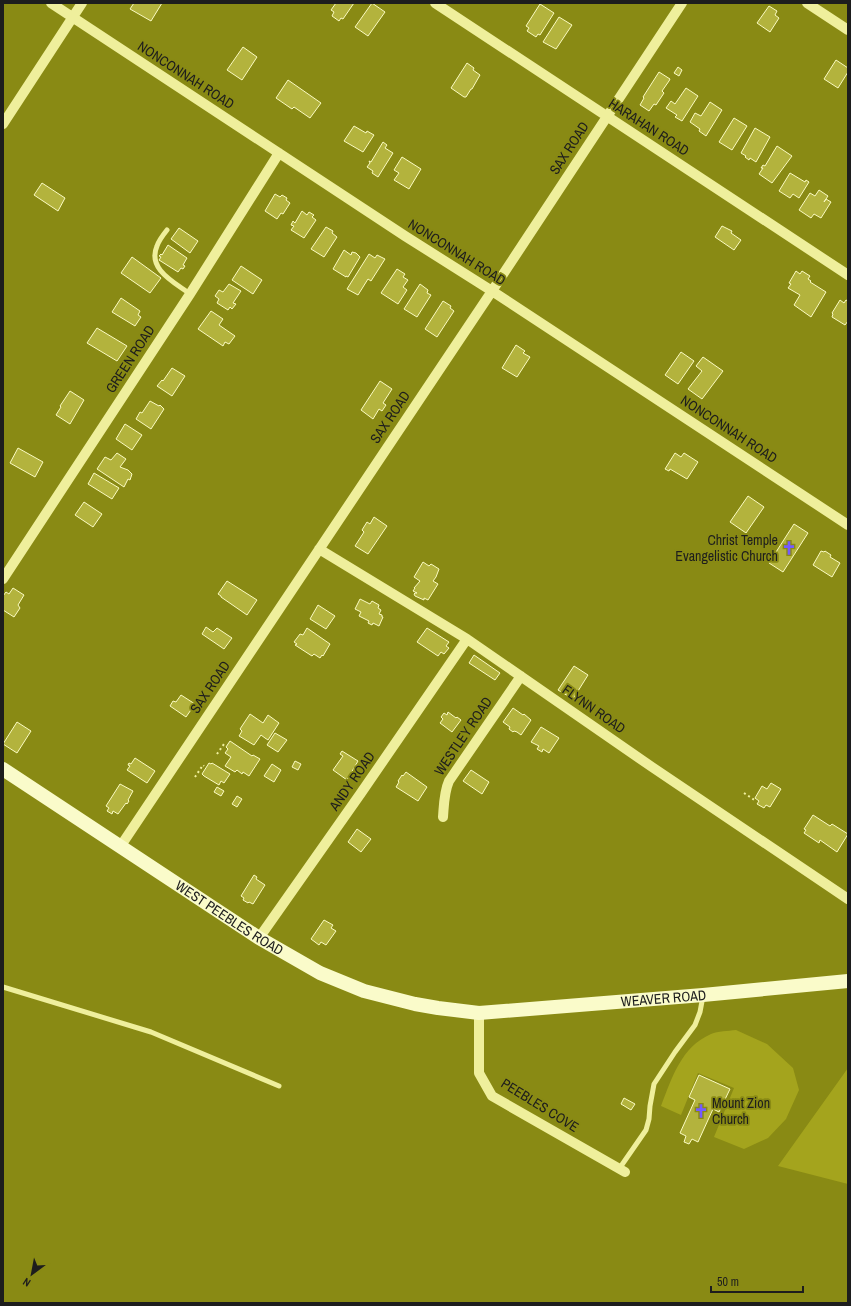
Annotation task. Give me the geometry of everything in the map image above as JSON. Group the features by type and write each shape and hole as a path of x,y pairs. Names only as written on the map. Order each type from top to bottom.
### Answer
{"main road":[{"name":"WEST PEEBLES ROAD","path":"3,769 259,938 320,973 364,991 415,1004 479,1013"},
{"name":"WEAVER ROAD","path":"479,1013 703,995 848,981"}],"street":[{"name":"NONCONNAH ROAD","path":"52,3 405,236 492,291 848,525"},
{"path":"3,124 82,3"},
{"name":"HARAHAN ROAD","path":"435,3 848,275"},
{"name":"SAX ROAD","path":"120,847 492,291 682,3"},
{"path":"807,3 848,30"},
{"name":"GREEN ROAD","path":"3,579 190,294 279,153"},
{"name":"FLYNN ROAD","path":"319,550 466,639 652,767 848,898"},
{"name":"ANDY ROAD","path":"259,938 361,793 466,639"},
{"name":"WESTLEY ROAD","path":"444,817 444,800 449,780 521,676"},
{"name":"PEEBLES COVE","path":"479,1013 479,1073 492,1096 622,1170"}],"lane":[{"path":"167,230 156,246 155,261 158,268 166,277 190,294"},
{"path":"3,987 151,1032 279,1086"},
{"path":"622,1170 646,1130 654,1084 695,1025 700,1012 703,995"}],"path":[{"path":"217,754 224,744 226,745"},
{"path":"195,777 202,765 204,766"},
{"path":"744,793 756,801"}],"shaded area":[{"path":"736,1030 767,1044 793,1068 799,1090 786,1119 768,1138 744,1149 714,1137 734,1088 698,1073 681,1115 661,1106 679,1064 692,1047 711,1034"},
{"path":"848,1068 848,1184 778,1166"}],"building":[{"path":"134,3 162,3 151,21 130,9"},
{"path":"336,3 354,3 343,19 341,18 339,21 332,16 334,12 331,10"},
{"path":"372,3 385,12 368,36 355,27"},
{"path":"540,4 554,13 540,35 538,34 536,37 527,31 529,28 526,26"},
{"path":"769,6 777,11 775,15 779,18 770,32 757,23"},
{"path":"559,17 572,25 556,49 543,42"},
{"path":"243,47 257,57 242,80 227,70"},
{"path":"836,60 848,68 848,72 838,88 824,79"},
{"path":"467,63 480,75 472,89 466,97 464,97 451,88"},
{"path":"678,67 682,70 679,76 674,73"},
{"path":"659,72 670,79 662,91 664,93 656,105 654,104 649,111 640,105 644,98 643,97"},
{"path":"288,80 321,103 310,118 294,107 292,109 276,98"},
{"path":"686,88 698,96 682,121 675,117 677,115 666,108 671,101 675,104"},
{"path":"710,102 722,110 706,136 699,131 700,129 690,122 695,113 701,116"},
{"path":"734,118 747,126 732,150 719,142"},
{"path":"354,126 366,133 367,131 374,135 363,152 344,141"},
{"path":"755,128 770,137 756,162 750,158 749,160 741,153"},
{"path":"383,142 387,145 385,148 393,153 378,177 367,167 370,163 369,161 371,162"},
{"path":"777,146 792,156 772,183 759,174 763,168 761,168 763,165 765,166"},
{"path":"402,157 421,169 409,189 394,180 399,173 394,170"},
{"path":"790,173 805,182 806,180 809,182 799,198 793,194 790,198 779,191"},
{"path":"42,183 65,198 58,211 34,195"},
{"path":"819,190 828,196 826,199 831,202 821,218 814,214 811,218 799,210 810,193 815,196"},
{"path":"275,194 280,197 282,195 287,198 286,200 290,203 283,214 281,213 277,219 265,211"},
{"path":"302,211 307,215 309,212 314,215 312,217 316,220 304,238 291,230 294,226 291,225 293,221 295,223"},
{"path":"722,226 732,231 731,233 741,240 734,250 715,237"},
{"path":"326,227 333,231 332,233 337,237 324,257 311,249"},
{"path":"179,228 198,241 190,253 171,239"},
{"path":"168,245 187,258 183,265 185,266 178,272 159,260 161,257 159,256 161,254 162,255"},
{"path":"344,250 351,255 352,252 356,253 360,257 348,277 333,269"},
{"path":"369,254 375,258 377,255 385,259 371,281 368,279 358,295 347,289"},
{"path":"132,257 161,278 150,293 121,273"},
{"path":"241,266 262,280 253,294 232,280"},
{"path":"397,269 405,274 403,277 408,280 403,287 407,290 398,304 381,293"},
{"path":"796,271 800,274 802,271 810,276 808,279 811,281 810,282 826,292 811,317 794,305 800,295 788,288 791,284 789,283"},
{"path":"229,284 241,291 233,303 236,304 232,309 230,307 228,310 217,303 219,299 215,296 219,290 223,292"},
{"path":"420,284 428,290 427,293 431,295 417,317 404,309"},
{"path":"121,298 140,311 138,315 141,317 135,326 112,312"},
{"path":"840,300 844,303 846,300 848,301 848,321 845,325 832,317 832,313"},
{"path":"443,301 451,306 450,308 454,311 437,337 425,329"},
{"path":"211,311 223,319 219,325 235,336 229,344 225,342 223,346 198,329"},
{"path":"97,328 127,346 117,361 87,343"},
{"path":"516,345 525,351 523,353 530,357 517,377 502,368"},
{"path":"681,352 694,361 678,384 665,375"},
{"path":"703,357 723,371 702,399 688,389 702,371 696,366"},
{"path":"172,368 185,376 172,396 157,386 162,380 163,381"},
{"path":"380,381 392,389 383,403 386,405 382,411 379,409 373,419 361,410"},
{"path":"70,391 84,400 70,424 56,415"},
{"path":"150,401 159,406 160,405 164,409 151,429 136,419"},
{"path":"125,424 142,435 132,450 116,439"},
{"path":"18,448 43,462 35,477 10,463"},
{"path":"117,453 126,459 120,467 128,470 132,474 130,480 128,479 124,487 97,469 105,457 111,460"},
{"path":"675,453 681,457 684,453 698,462 687,479 670,469 669,471 665,469"},
{"path":"94,473 119,488 112,499 88,484"},
{"path":"748,496 764,507 746,533 730,522"},
{"path":"84,502 102,514 93,527 75,515"},
{"path":"374,517 387,526 368,554 355,546 364,532 362,530 367,522 370,524"},
{"name":"Christ Temple Evangelistic Church","path":"794,524 808,533 783,572 769,563"},
{"path":"821,551 825,551 831,555 830,557 840,563 832,577 813,565"},
{"path":"423,562 429,566 431,564 439,569 433,581 438,584 428,600 415,596 414,594 417,593 413,591 420,581 414,577"},
{"path":"227,581 257,600 247,615 218,594"},
{"path":"13,588 24,595 18,605 20,608 14,617 3,610 3,596 6,592 9,594"},
{"path":"360,599 370,604 372,601 379,605 378,608 381,610 379,614 383,617 379,626 373,623 372,625 368,623 369,621 359,616 361,612 355,609"},
{"path":"318,605 335,616 326,629 310,619"},
{"path":"206,627 213,632 217,628 232,638 224,649 202,634"},
{"path":"307,628 330,644 323,656 322,655 320,658 314,654 312,656 295,645 297,644 294,642 300,634 303,635"},
{"path":"427,628 449,642 446,646 449,648 444,654 441,652 438,656 417,642"},
{"path":"474,655 500,673 495,680 469,663"},
{"path":"574,666 588,675 573,699 558,690"},
{"path":"181,695 195,704 186,717 170,706 173,701 176,702"},
{"path":"513,708 531,720 521,735 517,732 513,732 509,729 510,727 503,722"},
{"path":"448,712 461,720 452,732 440,723 443,719 441,717 444,713 447,715"},
{"path":"250,714 263,723 268,715 279,723 268,740 261,735 254,745 239,736 242,731 240,729"},
{"path":"17,722 31,731 17,753 3,744"},
{"path":"541,727 559,738 549,753 543,749 542,752 537,749 539,746 531,742"},
{"path":"275,733 287,740 278,752 267,745"},
{"path":"230,741 252,756 253,755 260,759 249,776 243,772 242,774 237,770 235,772 225,766 231,757 225,753 228,749 226,747"},
{"path":"342,751 358,761 347,780 333,770 343,756 340,754"},
{"path":"135,758 155,771 147,783 127,770 130,766 128,765 129,763 131,764"},
{"path":"295,761 301,764 298,770 292,767"},
{"path":"209,763 212,763 230,774 224,783 221,781 219,785 202,774"},
{"path":"272,764 281,770 274,782 264,776"},
{"path":"471,770 489,782 482,794 463,781"},
{"path":"406,772 427,787 418,801 396,787 402,775 403,776"},
{"path":"771,783 781,789 770,807 766,805 764,808 757,804 759,801 755,798 762,786 767,789"},
{"path":"120,784 133,791 128,800 129,801 118,814 113,811 112,814 107,811 109,808 106,806"},
{"path":"217,787 224,791 221,796 214,792"},
{"path":"237,796 242,799 237,807 232,804"},
{"path":"813,815 830,826 832,824 848,834 837,852 820,840 819,843 804,833 806,830 804,829"},
{"path":"357,829 371,839 361,852 348,842"},
{"path":"254,875 257,877 256,879 265,885 253,904 243,900 244,898 241,896"},
{"path":"324,920 333,925 331,928 336,931 326,945 321,942 319,945 311,939"},
{"name":"Mount Zion Church","path":"699,1075 730,1089 719,1112 713,1109 698,1142 692,1139 689,1144 684,1142 686,1136 680,1133 695,1100 689,1097"},
{"path":"624,1098 635,1104 631,1110 621,1104"}],"place":[{"name":"Christ Temple Evangelistic Church","path":"789,548"},
{"name":"Mount Zion Church","path":"701,1111"}]}
